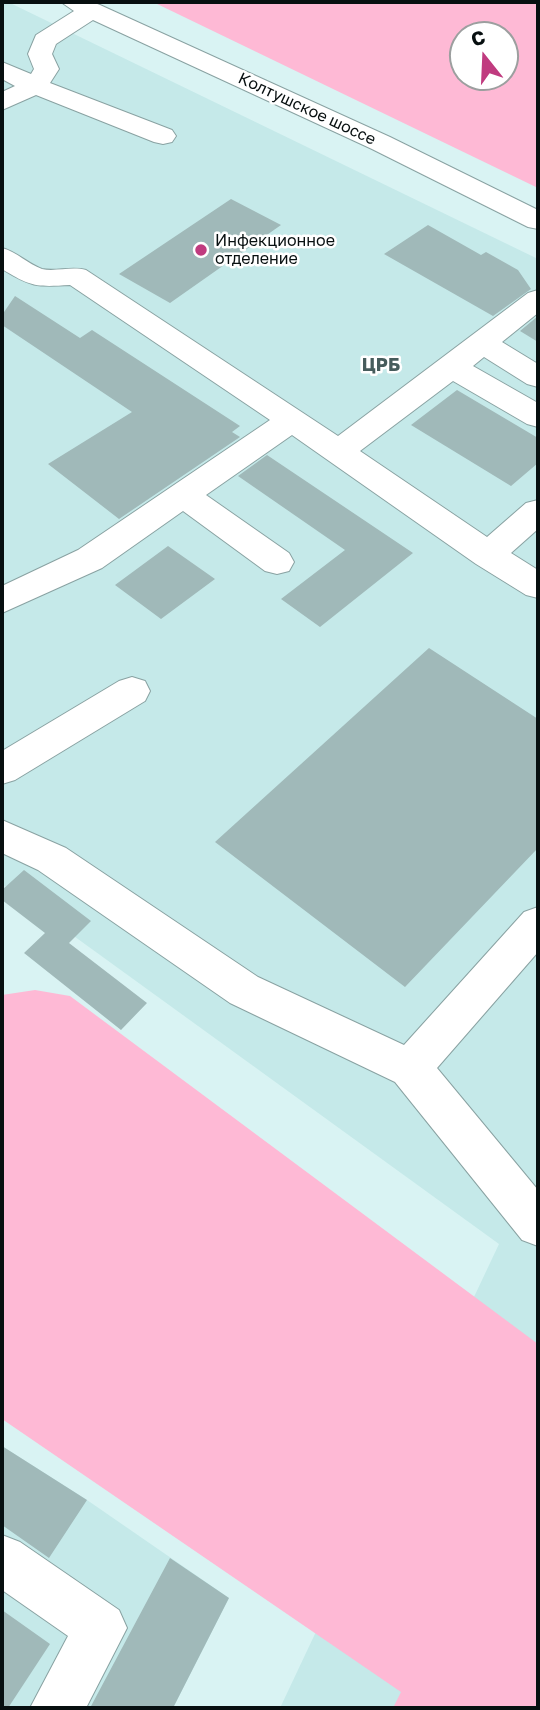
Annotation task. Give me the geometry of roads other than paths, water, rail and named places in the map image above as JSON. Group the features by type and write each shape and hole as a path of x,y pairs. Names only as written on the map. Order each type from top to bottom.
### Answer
{"street":[{"path":"2,102 35,86 47,69 40,54 45,40 83,6"},
{"name":"Колтушское шоссе","path":"83,6 538,220"},
{"path":"2,69 35,86 163,136"},
{"path":"2,257 37,278 76,276 488,555 538,586"},
{"path":"338,452 538,299"},
{"path":"482,343 538,377"},
{"path":"452,367 538,417"},
{"path":"2,600 90,559 292,420"},
{"path":"184,495 277,562"},
{"path":"488,555 538,512"},
{"path":"2,769 132,691"},
{"path":"2,836 52,859 244,990 410,1068 538,1224"},
{"path":"410,1068 538,923"},
{"path":"2,1560 101,1628 57,1708"}],"place":[{"name":"Инфекционное отделение","path":"201,250"}],"district":[{"name":"ЦРБ","path":"381,365"}]}
